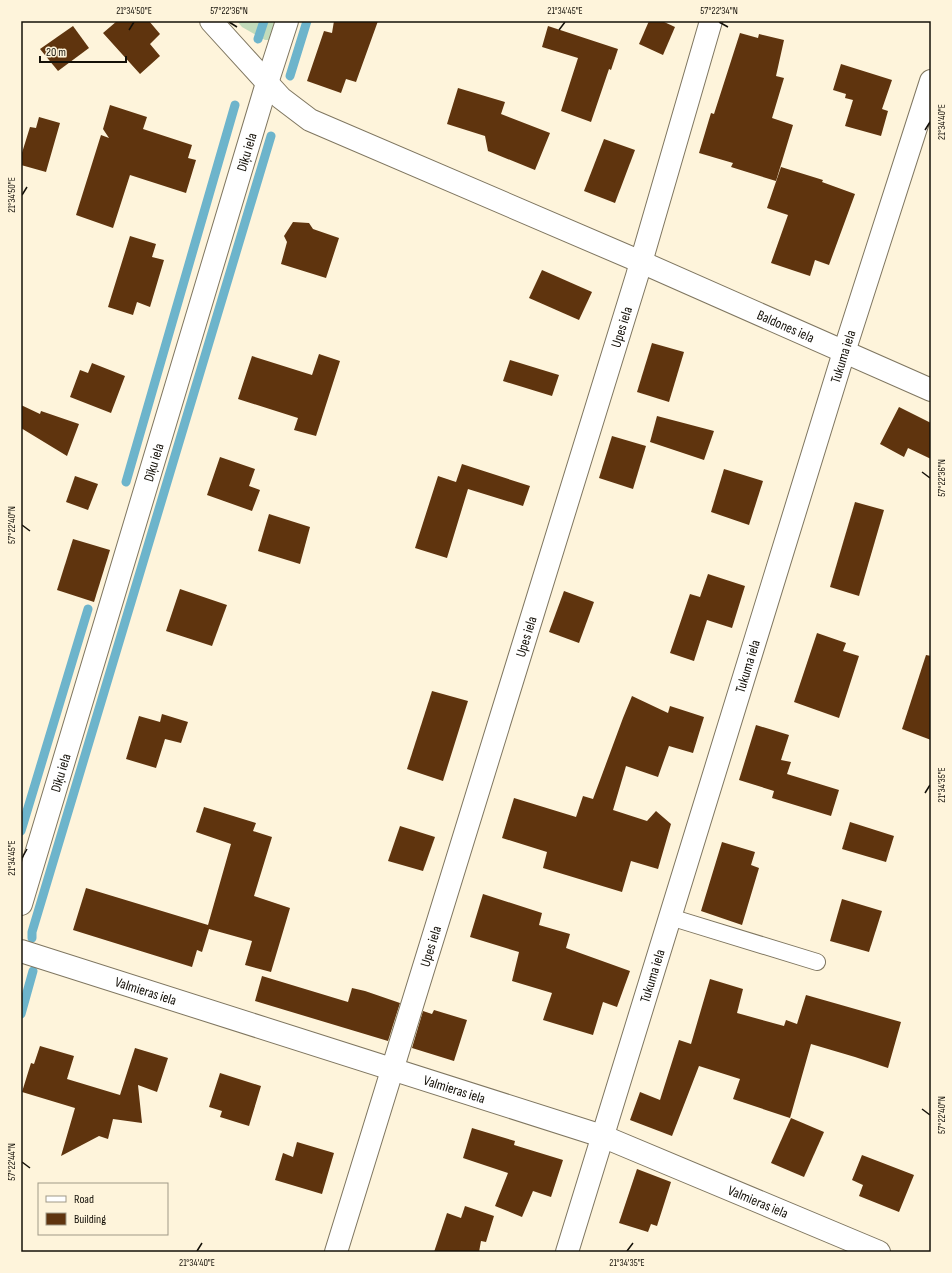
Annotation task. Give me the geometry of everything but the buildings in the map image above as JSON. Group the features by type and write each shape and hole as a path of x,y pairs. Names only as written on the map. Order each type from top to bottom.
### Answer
{"street":[{"name":"Baldones iela","path":"211,21 281,98 310,120 641,262 931,390"},
{"name":"Dīķu iela","path":"21,904 267,83 287,21"},
{"name":"Upes iela","path":"336,1252 641,262 711,21"},
{"name":"Tukuma iela","path":"567,1252 844,352 931,81"},
{"name":"Valmieras iela","path":"21,951 602,1136 879,1252"}],"lane":[{"path":"670,917 817,962"}],"green space":[{"path":"237,21 278,21 270,40 265,40 242,27"}],"waterway":[{"path":"258,39 264,21"},
{"path":"290,76 307,21"},
{"path":"126,482 235,105"},
{"path":"32,938 32,932 271,136"},
{"path":"21,831 88,609"},
{"path":"21,1014 33,971"}]}
